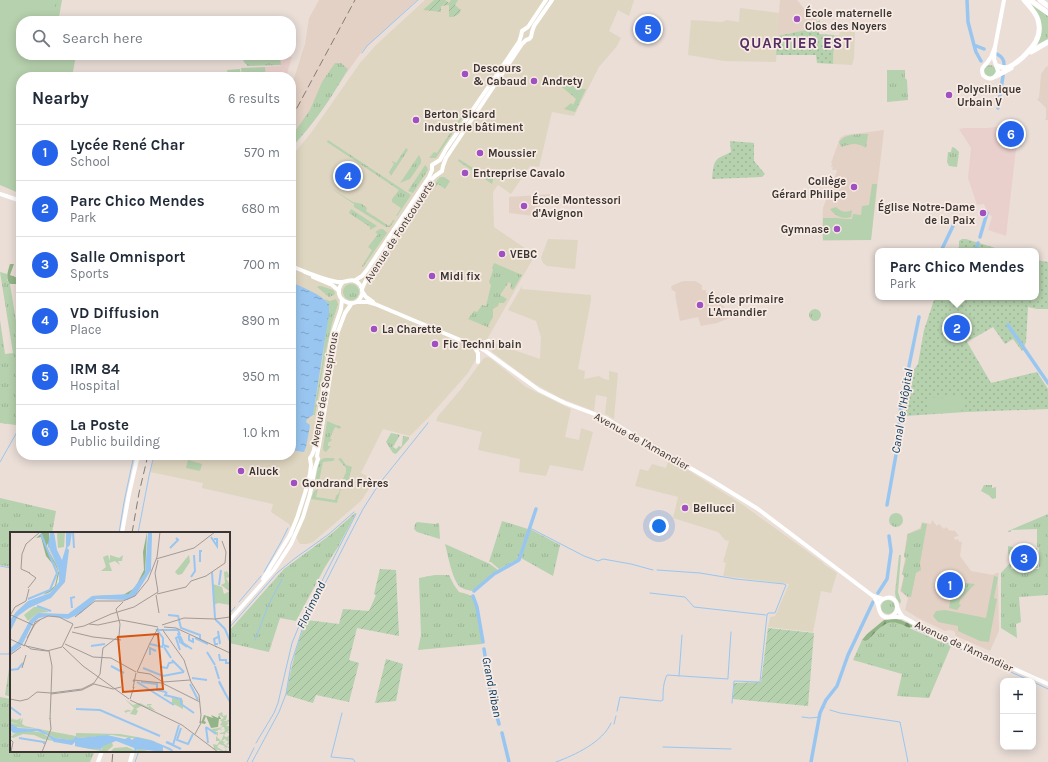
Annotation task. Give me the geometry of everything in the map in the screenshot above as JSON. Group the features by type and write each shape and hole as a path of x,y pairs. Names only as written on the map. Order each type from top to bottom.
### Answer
{"highway":[{"path":"997,66 1004,68 1011,66 1032,48 1038,36 1038,21 1032,9 1024,0"},
{"path":"1030,0 1048,13"},
{"path":"1040,0 1048,6"},
{"path":"999,75 1016,65 1031,52 1048,42"}],"main road":[{"path":"546,0 528,27 522,31 519,42 440,160 432,165 432,170 434,173 438,174 442,171 446,158 526,40 532,36 534,26 552,0"},
{"path":"995,47 989,60 982,69 984,77 989,79 999,75 994,59 1004,0"},
{"path":"526,29 532,32"},
{"path":"521,36 526,40"},
{"path":"986,63 991,62 997,66"},
{"path":"437,162 441,163 443,166"},
{"name":"Avenue de Fontcouverte","path":"354,280 364,274 367,270 429,177 432,170"},
{"name":"Avenue de Fontcouverte","path":"362,290 365,282 432,179 438,174"},
{"path":"0,194 16,199"},
{"path":"296,268 332,285 339,291"},
{"path":"304,272 334,281 343,282 354,280 359,284 362,290 361,297 354,302 348,303 342,299 339,291 343,282"},
{"name":"Avenue de l'Amandier","path":"362,290 375,304"},
{"name":"Avenue des Souspirous","path":"312,456 331,340 341,309 342,299"},
{"name":"Avenue de l'Amandier","path":"354,302 368,302 375,304 484,350 539,390 565,403 605,418 758,509 873,596 883,599"},
{"name":"Avenue des Souspirous","path":"318,456 337,334 345,313 354,302"},
{"path":"478,362 478,353 473,345 489,340"},
{"path":"312,456 318,456 316,462 313,463 309,460 312,456"},
{"path":"122,532 137,460"},
{"name":"Avenue des Souspirous","path":"258,588 292,529 305,493 310,474 311,462"},
{"name":"Avenue des Souspirous","path":"230,620 269,576 281,561 291,544 303,517 310,494 316,462"},
{"name":"Avenue de l'Amandier","path":"873,596 878,605"},
{"path":"887,597 895,601 897,607 895,613 890,617 882,615 879,610 878,605 880,600 883,599 887,597"},
{"name":"Avenue de l'Amandier","path":"897,607 903,618"},
{"name":"Avenue de l'Amandier","path":"890,617 903,618 1048,684"},
{"path":"98,762 102,752"},
{"path":"130,762 133,752"}],"shaded area":[{"path":"319,0 417,0 363,50 331,95 296,140 296,72 305,44 309,18"},
{"path":"425,0 634,0 629,16 618,10 609,31 621,38 617,46 599,67 574,116 552,112 539,167 530,166 511,194 498,185 493,192 494,227 535,255 468,373 410,436 383,429 361,473 375,480 361,501 313,542 300,544 289,524 271,512 273,504 202,488 203,483 150,472 153,460 296,460 296,151 311,133 360,63 376,45"},
{"name":"École maternelle Clos des Noyers","path":"780,0 797,0 811,17 813,15 817,20 817,28 777,36"},
{"path":"740,8 779,13 776,62 724,61 688,55 691,20 722,22 727,20 739,22"},
{"path":"840,32 855,32 854,58 852,65 833,64 834,35 839,35"},
{"path":"280,60 291,60 288,72 266,72 265,67 281,66"},
{"path":"1048,66 1048,120 1045,120 1046,108 1037,99 1039,98 1041,74"},
{"path":"1004,126 1015,127 1018,132 1006,236 988,230 992,217 988,213 984,204 977,205 968,178 971,148 959,129"},
{"name":"Collège Gérard Philipe","path":"884,130 871,240 823,241 823,208 837,171 832,170 833,167 831,167 831,163 840,138 845,135"},
{"name":"École Montessori d'Avignon","path":"552,194 551,200 543,199 540,203 539,210 535,210 534,216 509,213 509,197"},
{"path":"548,239 578,240 575,269 547,266 543,263 541,258"},
{"name":"École primaire L'Amandier","path":"683,281 695,281 702,285 702,290 706,290 706,293 713,293 732,317 717,323 701,326 698,317 680,321 675,295 676,293 671,287"},
{"path":"522,286 522,289 591,295 578,369 585,371 584,379 599,376 609,380 609,371 618,373 614,419 605,414 607,397 596,395 594,411 560,398 535,384 492,352 491,342 540,359 541,337 536,321 508,310"},
{"path":"486,357 490,358 526,387 571,409 565,437 579,440 581,428 593,432 583,471 550,465 546,476 519,472 520,459 478,450 482,432 436,421 438,416"},
{"path":"669,458 743,505 837,573 831,593 821,591 813,632 768,627 770,617 775,616 789,584 723,576 726,563 723,562 729,541 725,540 718,532 673,518 678,497 635,486 640,469 648,471 652,464 666,468"},
{"path":"932,520 937,526 939,524 944,529 946,527 950,531 954,530 959,536 954,537 955,540 959,539 958,541 962,542 960,556 971,571 993,575 999,573 999,631 990,651 956,636 954,631 945,631 905,610 908,598 900,591 904,576 902,574 907,534 920,528 922,522 931,524"}],"green space":[{"path":"0,0 56,0 54,16 16,16 16,60 75,60 73,72 16,72 16,192 0,185"},
{"path":"53,0 62,0 59,16 51,16"},
{"path":"434,0 445,0 449,3 451,0 458,0 455,5 461,10 456,16 449,17 449,5 441,6 441,12 423,10"},
{"path":"1032,5 1048,16 1048,39 1038,44 1040,33"},
{"path":"820,20 819,34 834,35 833,64 817,63 816,55 776,55 777,36 816,28 816,22"},
{"path":"782,39 801,40 801,51 781,49"},
{"path":"243,60 280,60 281,65 248,66"},
{"path":"335,63 341,63 348,69 322,110 296,142 296,130 310,110 322,82"},
{"path":"990,65 994,67 996,71 994,75 990,77 986,75 984,71 986,67"},
{"path":"265,67 266,72 241,72 241,68"},
{"path":"240,69 240,72 227,72 227,70"},
{"path":"887,70 905,70 908,100 887,102"},
{"path":"551,78 567,83 570,79 581,80 581,83 579,84 578,81 575,81 574,88 586,89 575,112 564,109 571,103 573,105 576,99"},
{"path":"466,109 468,110 436,158 429,158 434,152 437,153"},
{"path":"868,134 866,148 854,144 841,147 839,142 841,139 849,135"},
{"path":"328,140 411,195 397,216 401,208 392,202 392,199 399,190 327,142"},
{"path":"730,141 754,143 754,161 765,174 762,177 712,179 713,167 716,161 731,152"},
{"path":"952,147 959,152 957,167 949,166 947,162 948,152 951,152"},
{"path":"406,148 408,150 391,176 389,172 394,164 392,161 396,163"},
{"path":"419,155 421,163 410,179 400,183"},
{"path":"459,159 487,177 493,177 492,184 458,161"},
{"path":"425,165 428,170 413,193 408,191"},
{"path":"440,177 444,177 450,181 445,189 438,184 434,188 433,186"},
{"path":"872,184 877,184 871,240 823,240 823,218 852,219 853,214 861,215 862,206 869,205"},
{"path":"326,185 353,202 362,204 367,208 366,211 389,226 393,220 395,220 390,227 386,227 354,207 354,204"},
{"path":"836,207 844,212 852,210 851,217 842,218 834,214 830,209"},
{"path":"351,209 377,226 370,230 370,227 349,213"},
{"path":"383,229 387,233 363,267 362,266 372,250 368,247 378,234 375,232"},
{"path":"966,239 995,248 958,248 959,241"},
{"path":"1039,260 1048,262 1048,309 1028,307 1026,342 1022,351 1013,339 1005,344 993,327 967,342 991,383 1037,372 1048,389 1048,409 905,416 913,371 918,364 924,330 934,300 1039,300"},
{"path":"494,263 522,275 513,290 510,288 511,284 509,282 500,295 507,299 504,303 499,303 498,306 493,309 493,317 488,326 490,328 468,319 474,311 477,312 482,305 486,306 491,285 489,282"},
{"path":"10,264 14,264 10,275 16,277 16,284 10,284 8,282 7,274"},
{"path":"0,272 7,274 16,321 16,425 0,423 0,320 5,354 13,353"},
{"path":"351,284 357,286 359,292 357,298 351,300 345,298 343,292 345,286"},
{"path":"321,286 333,290 335,293 334,295 329,297 317,287"},
{"path":"324,299 330,301 336,299 338,304 326,350 315,415 313,415 322,364 329,304"},
{"path":"813,309 817,309 821,315 817,321 813,321 809,317 809,313"},
{"path":"963,396 964,410 928,414 927,398"},
{"path":"327,421 341,427 340,429 335,427 330,438 332,440 328,443 328,446 331,446 326,452 323,448"},
{"path":"391,433 400,435 393,447 396,449 399,446 401,447 403,436 409,437 409,439 396,454 393,453 386,442"},
{"path":"324,458 335,459 333,461 323,462 318,486 315,482 319,461"},
{"path":"341,458 346,465 352,467 348,482 343,482 337,503 311,499 314,491 318,489 316,497 335,500 346,472 346,468 338,459"},
{"path":"188,460 202,464 200,471 186,468"},
{"path":"984,485 992,485 992,488 996,487 996,498 993,499 981,491"},
{"path":"0,498 56,511 52,532 10,532 10,567 0,565"},
{"path":"356,513 296,621 280,618 269,652 230,643 230,630 284,569 330,535"},
{"path":"896,513 901,515 903,520 901,525 896,527 891,525 889,520 891,515"},
{"path":"1048,514 1048,595 1019,597 1021,622 1016,624 1017,638 1001,628 1001,573 1011,562 1011,569 1039,569 1039,548 1037,547 1037,529 1011,530 1011,532 1008,531"},
{"path":"502,521 528,529 518,559 499,569 489,562"},
{"path":"417,522 439,523 440,539 417,532 414,529"},
{"path":"922,523 927,524 920,563 921,570 916,573 911,597 908,597 901,591 904,576 902,574 906,559 904,556 908,534 921,529"},
{"path":"530,529 560,545 553,576 521,558"},
{"path":"445,544 490,564 498,570 472,591 461,588 453,573"},
{"path":"1008,546 1013,547 1013,549 1037,548 1038,568 1013,569 1013,559 1011,558 1010,560"},
{"path":"899,555 901,555 898,592 901,601 900,604 895,593"},
{"path":"380,569 396,570 399,636 357,628 349,660 359,663 349,702 316,695 313,703 286,695 297,647 307,620 339,624 343,609 369,611 376,595 374,594"},
{"path":"435,575 449,575 459,592 473,598 478,613 482,644 418,650 421,635 419,578"},
{"path":"994,576 998,577 994,598 997,599 989,642 980,641 958,631 958,626 938,622 933,616 936,611 945,610 986,618"},
{"path":"953,582 955,585 961,587 966,583 975,584 960,600 959,604 961,605 957,610 949,608"},
{"path":"888,600 893,602 895,607 893,612 888,614 883,612 881,607 883,602"},
{"path":"896,619 912,625 912,627 909,628 902,624 895,623 886,624 868,640 862,640 884,620"},
{"path":"893,622 899,623 951,646 929,698 897,696 902,674 853,660 862,640 868,640 884,624"},
{"path":"768,628 814,633 808,706 733,699 734,683 761,682"},
{"path":"386,659 403,664 396,701 375,703"},
{"path":"10,662 10,697 5,695"},
{"path":"0,697 10,699 10,752 95,752 90,762 0,762"}],"water":[{"path":"296,284 316,294 329,304 329,314 313,415 307,419 306,422 310,426 304,452 296,451"}],"waterway":[{"path":"362,53 367,46 418,0"},
{"path":"967,0 968,22 974,45 984,49"},
{"name":"Canal de l'Hôpital","path":"974,45 981,61"},
{"path":"997,54 1004,61 1004,65"},
{"path":"998,108 1003,76"},
{"path":"980,237 987,213"},
{"name":"Canal de l'Hôpital","path":"942,248 953,226"},
{"path":"976,248 978,243"},
{"name":"Canal de l'Hôpital","path":"887,505 897,449 901,405 919,317"},
{"path":"1008,325 1048,383"},
{"path":"252,762 279,712 286,694 291,664 303,627 363,509 379,484 428,423"},
{"path":"0,462 16,434"},
{"path":"119,532 133,460"},
{"path":"138,532 153,460"},
{"name":"Grand Riban","path":"474,591 494,574 519,560 536,509"},
{"path":"230,627 277,573 329,534 354,512"},
{"name":"Florimond","path":"256,743 274,713 278,703 292,643 299,626 356,514"},
{"path":"264,572 288,528"},
{"path":"530,528 584,556 598,561 603,559 653,570"},
{"name":"Canal de l'Hôpital","path":"878,593 887,579 891,551 889,536"},
{"path":"0,566 10,568"},
{"path":"657,570 700,573 786,585 775,613 768,613 767,615 760,682 734,681 732,703"},
{"path":"239,602 261,576"},
{"path":"255,640 268,606 282,579"},
{"path":"650,593 685,597 694,607 766,615"},
{"name":"Grand Riban","path":"473,596 477,607 483,642"},
{"name":"Canal de l'Hôpital","path":"811,762 820,713 826,700 837,686 848,655 873,602"},
{"path":"230,613 235,607"},
{"path":"913,628 1024,678"},
{"path":"617,711 620,697 663,700 664,684 667,675 728,679 731,632"},
{"path":"679,676 682,635"},
{"name":"Grand Riban","path":"484,649 490,691 499,724"},
{"path":"0,654 9,654 10,650"},
{"path":"1036,683 1048,689"},
{"path":"830,710 840,713 900,722 908,762"},
{"path":"342,713 331,757 353,759 355,762"},
{"path":"614,724 616,716"},
{"path":"802,717 820,717"},
{"path":"556,762 588,747 602,736 611,723"},
{"name":"Grand Riban","path":"502,733 509,762"},
{"path":"663,747 731,749"},
{"name":"Florimond","path":"247,762 254,748"},
{"path":"135,762 139,752"}],"railway":[{"path":"296,110 355,0"},
{"path":"132,532 147,460"},
{"path":"112,762 113,752"}],"place":[{"name":"École maternelle Clos des Noyers","path":"797,19"},
{"name":"IRM 84","path":"648,29"},
{"name":"Descours & Cabaud","path":"465,74"},
{"name":"Andrety","path":"534,81"},
{"name":"Polyclinique Urbain V","path":"949,95"},
{"name":"Berton Sicard industrie bâtiment","path":"416,120"},
{"name":"La Poste","path":"1011,134"},
{"name":"Moussier","path":"480,153"},
{"name":"Entreprise Cavalo","path":"465,173"},
{"name":"VD Diffusion","path":"348,176"},
{"name":"Collège Gérard Philipe","path":"854,187"},
{"name":"École Montessori d'Avignon","path":"524,206"},
{"name":"Église Notre-Dame de la Paix","path":"983,213"},
{"name":"Gymnase","path":"837,229"},
{"name":"VEBC","path":"502,254"},
{"name":"Midi fix","path":"432,276"},
{"name":"École primaire L'Amandier","path":"700,305"},
{"name":"Parc Chico Mendes","path":"957,328"},
{"name":"La Charette","path":"374,329"},
{"name":"Fic Techni bain","path":"435,344"},
{"name":"Aluck","path":"241,471"},
{"name":"Gondrand Frères","path":"294,483"},
{"name":"Bellucci","path":"685,508"},
{"name":"Salle Omnisport","path":"1024,558"},
{"name":"Lycée René Char","path":"950,585"}],"district":[{"name":"QUARTIER EST","path":"796,43"}]}
